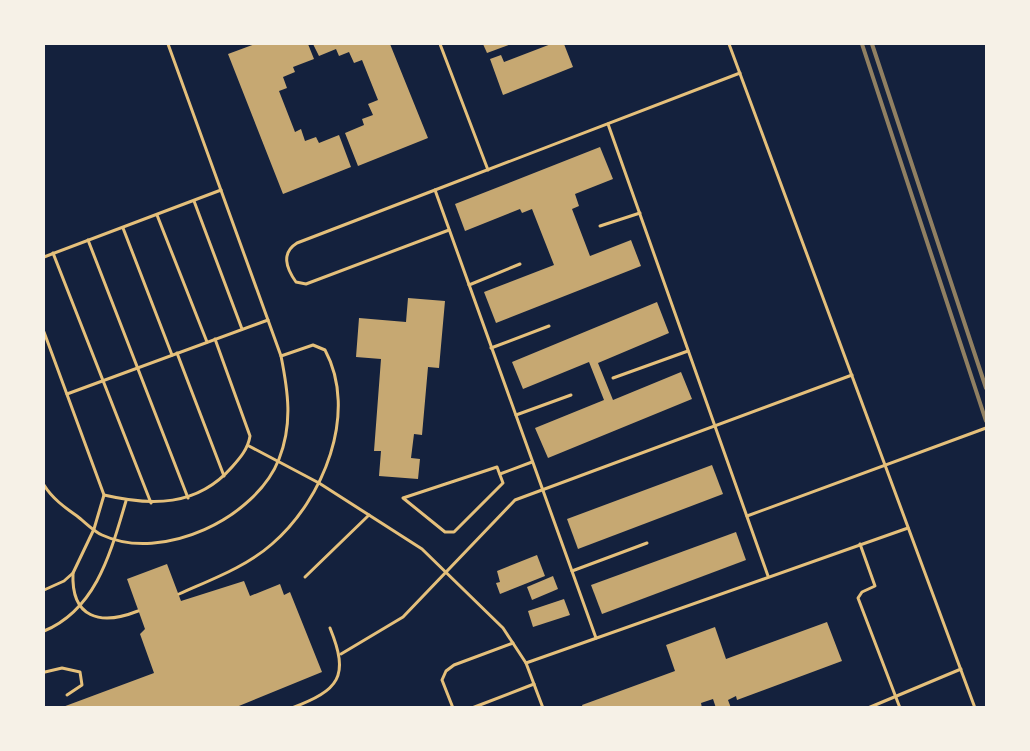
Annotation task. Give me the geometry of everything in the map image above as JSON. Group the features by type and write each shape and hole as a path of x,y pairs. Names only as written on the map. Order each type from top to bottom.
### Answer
{"lane":[{"path":"44,485 60,504 102,535 115,538 168,541 210,528 243,507 256,493 278,461 286,433 290,396 281,356 168,44"},
{"path":"440,44 488,170"},
{"path":"729,44 975,708"},
{"path":"449,230 306,284 296,282 291,275 286,257 287,251 297,243 740,73"},
{"path":"608,124 768,576"},
{"path":"44,257 221,190"},
{"path":"435,190 596,638"},
{"path":"194,201 242,330"},
{"path":"600,226 640,213"},
{"path":"157,214 207,342"},
{"path":"123,227 224,477"},
{"path":"88,240 188,498"},
{"path":"53,254 151,503"},
{"path":"469,285 520,264"},
{"path":"67,394 268,320"},
{"path":"491,348 549,326"},
{"path":"44,332 104,495 94,529 73,573 72,592 80,607 91,615 109,619 138,611"},
{"path":"104,495 151,503 188,498 224,477 249,446 250,436 215,339"},
{"path":"179,594 246,562 272,544 292,523 319,483 335,440 339,398 334,366 325,350 313,345 281,356"},
{"path":"613,378 688,351"},
{"path":"341,654 404,617 445,571 515,500 852,375"},
{"path":"515,415 571,395"},
{"path":"747,516 987,428"},
{"path":"249,446 319,483 422,549 503,628 526,663 543,708"},
{"path":"500,474 532,462"},
{"path":"497,467 500,474 503,483 454,532 445,532 403,498 497,467"},
{"path":"44,631 80,607 90,594 115,538 126,500"},
{"path":"305,577 369,515"},
{"path":"526,663 909,528"},
{"path":"572,571 647,543"},
{"path":"860,544 874,586 862,592 858,597 900,708"},
{"path":"44,590 64,581 73,573"},
{"path":"292,708 318,698 331,687 338,674 341,654 330,628"},
{"path":"453,708 442,680 446,672 454,665 513,643"},
{"path":"44,671 62,668 80,672 82,685 68,695"},
{"path":"868,708 895,694 961,669"},
{"path":"472,708 534,684"}],"building":[{"path":"255,44 308,44 314,59 293,67 295,72 283,77 287,88 279,91 295,132 301,129 305,141 316,137 319,143 339,135 351,167 283,194 228,54"},
{"path":"313,44 390,44 428,138 358,166 345,133 364,125 362,119 373,115 368,104 378,100 362,60 354,63 349,52 339,56 336,49 319,56"},
{"path":"483,44 511,44 487,53"},
{"path":"551,44 564,44 573,67 503,95 490,59 501,55 504,62"},
{"path":"600,147 613,179 575,194 579,206 572,209 590,256 631,240 641,266 496,323 484,292 554,265 532,209 522,213 520,209 465,231 455,204"},
{"path":"408,298 445,301 439,368 428,367 422,435 414,434 411,458 420,459 418,479 379,476 381,451 374,451 381,359 356,357 359,318 406,322"},
{"path":"657,302 669,333 598,363 613,400 681,372 692,399 548,458 535,428 604,400 589,362 523,389 512,362"},
{"path":"712,465 723,494 578,549 567,519"},
{"path":"736,532 746,560 602,614 591,585"},
{"path":"537,555 545,576 500,594 496,583 500,582 497,571"},
{"path":"167,564 181,601 244,581 250,596 280,584 284,595 290,592 322,672 234,708 60,708 154,673 140,634 145,629 127,579"},
{"path":"553,576 558,589 532,600 527,587"},
{"path":"564,599 570,615 533,627 528,611"},
{"path":"827,622 842,661 737,700 736,696 728,700 731,708 716,708 713,699 701,703 702,708 583,708 582,705 675,671 666,645 715,627 726,659"}],"railway":[{"path":"862,44 986,421"},
{"path":"872,44 986,388"}]}
